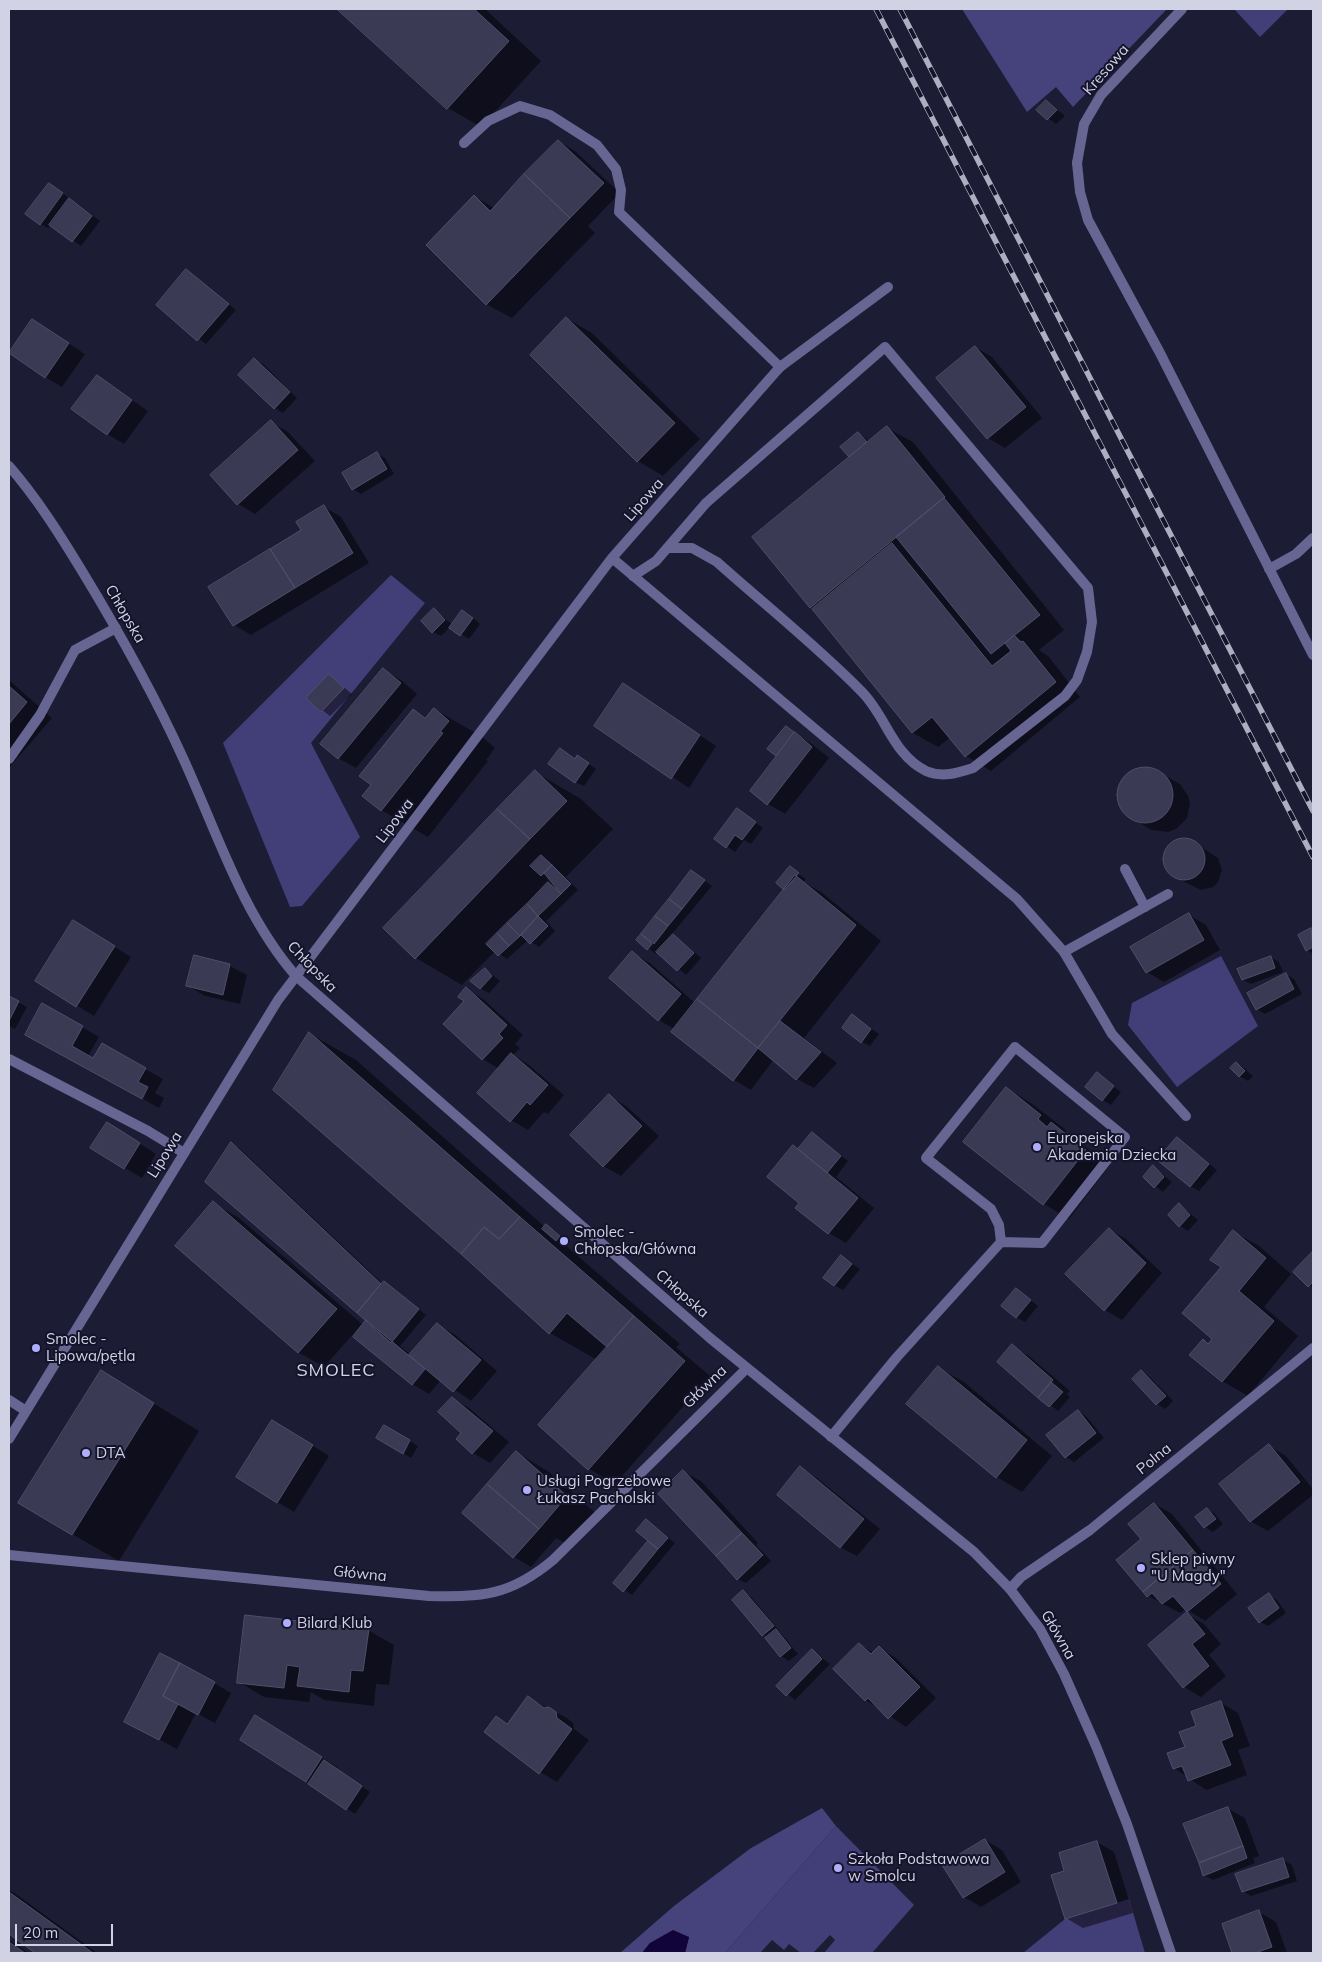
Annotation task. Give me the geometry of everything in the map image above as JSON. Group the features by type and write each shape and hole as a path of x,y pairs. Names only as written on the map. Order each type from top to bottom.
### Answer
{"street":[{"name":"Kresowa","path":"1182,9 1101,95 1084,124 1077,163 1080,192 1088,220 1160,353 1313,654"},
{"path":"464,143 488,121 520,106 550,115 597,145 616,170 621,190 619,212 780,367"},
{"name":"Lipowa","path":"9,1439 278,1000 612,558 780,367 888,287"},
{"path":"633,576 656,561 667,548 706,503 885,347 1088,588 1092,622 1087,652 1077,680 1065,696 974,768 956,774 942,775 926,771 906,758 863,693 717,562 692,548 667,548"},
{"name":"Chłopska","path":"9,466 50,520 116,628 183,758 226,859 265,936 296,976 746,1369"},
{"path":"1270,569 1296,554 1313,538"},
{"path":"612,558 1017,899 1064,952 1112,1034 1186,1116"},
{"path":"9,759 40,715 75,650 116,628"},
{"path":"1125,869 1146,906"},
{"path":"1064,952 1168,894"},
{"path":"831,1437 897,1357 1001,1242 1000,1225 991,1209 926,1158 1015,1047 1124,1137 1042,1242 1001,1242"},
{"path":"9,1059 148,1131 184,1153"},
{"name":"Polna","path":"1010,1589 1021,1578 1090,1530 1313,1348"},
{"name":"Główna","path":"9,1555 429,1596 468,1597 494,1593 535,1575 553,1560 746,1369 974,1552 1010,1589 1040,1629 1064,1674 1096,1746 1127,1824 1171,1953"},
{"path":"9,1400 26,1411"}],"shaded area":[{"path":"962,9 1167,9 1073,107 1056,87 1027,112"},
{"path":"1234,9 1288,9 1260,37"},
{"path":"391,575 425,603 311,743 360,837 302,906 290,907 223,743"},
{"path":"1221,956 1258,1026 1177,1087 1128,1025 1132,1003"},
{"path":"822,1808 836,1826 725,1953 685,1953 689,1937 650,1943 642,1953 620,1953 674,1906 751,1848"},
{"name":"Szkoła Podstawowa w Smolcu","path":"836,1826 914,1905 872,1953 824,1953 835,1940 830,1935 813,1953 801,1953 789,1944 784,1950 772,1940 760,1953 725,1953"},
{"path":"1129,1899 1145,1953 1023,1953 1065,1919"},
{"path":"673,1930 689,1937 685,1953 642,1953 650,1943"}],"building":[{"path":"337,9 474,9 509,41 447,109"},
{"path":"1046,100 1057,110 1047,120 1036,110"},
{"path":"558,140 604,183 570,218 524,174"},
{"path":"524,174 570,218 486,305 426,245 474,195 490,211"},
{"path":"49,183 63,193 40,225 25,214"},
{"path":"69,198 92,216 72,242 49,225"},
{"path":"186,269 229,304 197,341 156,305"},
{"path":"566,317 675,423 637,462 530,355"},
{"path":"32,319 69,343 45,378 9,353"},
{"path":"975,346 1026,407 987,439 936,378"},
{"path":"254,358 290,392 274,409 238,375"},
{"path":"97,375 132,400 107,435 71,409"},
{"path":"271,420 298,450 237,505 210,475"},
{"path":"887,426 945,497 810,608 752,537"},
{"path":"858,432 867,442 849,457 840,447"},
{"path":"377,452 387,469 352,490 342,473"},
{"path":"944,498 1040,615 991,654 896,537"},
{"path":"324,505 353,553 295,588 270,549 301,530 296,522"},
{"path":"892,543 992,666 1011,651 1005,643 1014,635 1021,642 1023,641 1056,682 965,757 932,717 912,733 812,609"},
{"path":"270,549 295,588 233,626 208,587"},
{"path":"434,608 445,620 432,633 421,621"},
{"path":"462,610 473,618 460,636 449,628"},
{"path":"383,668 401,683 338,759 320,744"},
{"path":"329,674 344,688 321,712 306,698"},
{"path":"623,683 700,735 671,779 594,726"},
{"path":"9,686 27,702 9,724"},
{"path":"434,708 449,721 440,732 443,733 381,811 362,796 371,785 359,776 413,709 425,718"},
{"path":"786,726 794,732 776,756 767,749"},
{"path":"795,732 812,747 767,805 750,791"},
{"path":"560,748 575,759 577,755 589,763 575,783 548,764"},
{"path":"1145,767 1156,769 1165,775 1171,784 1173,795 1171,806 1165,815 1156,821 1145,823 1134,821 1125,815 1119,806 1117,795 1119,784 1125,775 1134,769"},
{"path":"535,770 567,801 530,839 497,809"},
{"path":"737,808 756,822 742,840 735,835 726,848 714,839"},
{"path":"497,809 530,839 415,959 383,928"},
{"path":"1188,838 1196,841 1202,847 1205,859 1202,871 1196,877 1180,880 1172,877 1166,871 1163,855 1166,847 1172,841"},
{"path":"541,855 552,865 541,876 530,866"},
{"path":"552,865 571,884 561,894 544,873"},
{"path":"790,866 799,873 784,890 776,883"},
{"path":"691,870 705,880 682,909 669,899"},
{"path":"795,875 856,925 758,1048 697,999"},
{"path":"548,882 561,894 538,916 527,904"},
{"path":"669,899 682,909 668,926 655,916"},
{"path":"527,904 538,916 520,936 507,923"},
{"path":"1189,913 1204,940 1146,973 1130,947"},
{"path":"538,916 548,926 530,944 521,935"},
{"path":"655,916 668,926 654,944 641,934"},
{"path":"73,920 115,946 76,1007 35,981"},
{"path":"507,923 520,936 509,946 497,933"},
{"path":"1311,928 1313,947 1306,951 1298,935"},
{"path":"497,933 509,946 498,956 486,944"},
{"path":"641,934 652,944 647,950 636,940"},
{"path":"673,934 694,953 677,971 656,952"},
{"path":"632,951 681,994 658,1021 609,978"},
{"path":"194,955 230,964 223,995 186,986"},
{"path":"1271,956 1275,968 1242,980 1237,969"},
{"path":"485,968 492,976 480,989 470,981"},
{"path":"1286,973 1294,989 1256,1010 1247,993"},
{"path":"466,987 507,1025 499,1034 503,1038 482,1060 443,1024 464,1001 458,997"},
{"path":"9,996 19,1001 9,1021"},
{"path":"697,999 758,1048 733,1081 671,1032"},
{"path":"42,1003 83,1026 72,1046 93,1058 102,1043 146,1068 138,1082 148,1087 142,1099 25,1035"},
{"path":"852,1014 871,1029 861,1043 842,1028"},
{"path":"780,1021 821,1052 796,1080 758,1048"},
{"path":"309,1032 520,1217 499,1239 484,1227 461,1254 273,1090"},
{"path":"511,1053 548,1085 530,1105 527,1102 510,1122 477,1093"},
{"path":"1236,1062 1245,1071 1239,1077 1230,1068"},
{"path":"1097,1072 1114,1086 1102,1101 1085,1087"},
{"path":"1006,1087 1041,1115 1038,1119 1047,1127 1051,1122 1086,1150 1043,1205 963,1142"},
{"path":"609,1094 642,1126 603,1167 570,1135"},
{"path":"107,1122 140,1143 124,1169 90,1148"},
{"path":"812,1132 841,1156 827,1173 798,1149"},
{"path":"1177,1137 1209,1164 1190,1187 1157,1160"},
{"path":"231,1142 381,1284 357,1313 205,1182"},
{"path":"793,1145 858,1198 828,1234 795,1208 799,1203 767,1177"},
{"path":"1153,1165 1164,1177 1154,1188 1143,1177"},
{"path":"213,1201 337,1309 298,1353 175,1246"},
{"path":"1179,1203 1190,1215 1179,1227 1168,1215"},
{"path":"520,1217 634,1316 607,1347 567,1313 549,1334 461,1254 484,1227 499,1239"},
{"path":"546,1224 560,1236 556,1241 542,1229"},
{"path":"1109,1228 1146,1263 1104,1311 1065,1274"},
{"path":"1233,1230 1266,1258 1239,1291 1274,1321 1222,1382 1189,1355 1203,1339 1208,1344 1212,1339 1182,1313 1221,1267 1210,1260"},
{"path":"1313,1251 1313,1282 1308,1287 1293,1272"},
{"path":"841,1255 852,1264 834,1286 823,1278"},
{"path":"384,1281 419,1309 391,1343 357,1313"},
{"path":"1016,1288 1031,1300 1016,1318 1001,1306"},
{"path":"634,1316 685,1361 588,1470 538,1425"},
{"path":"366,1320 425,1369 412,1385 353,1337"},
{"path":"437,1323 481,1360 453,1392 409,1355"},
{"path":"1012,1344 1053,1380 1038,1398 997,1362"},
{"path":"938,1366 1027,1440 996,1478 906,1404"},
{"name":"DTA","path":"101,1370 154,1403 72,1535 18,1503"},
{"path":"1141,1370 1166,1396 1156,1405 1132,1379"},
{"path":"1051,1382 1063,1392 1049,1407 1038,1398"},
{"path":"452,1397 493,1431 472,1454 456,1439 461,1433 438,1412"},
{"path":"1078,1410 1096,1433 1065,1458 1046,1435"},
{"path":"272,1420 313,1445 277,1503 236,1477"},
{"path":"384,1425 410,1440 403,1454 376,1438"},
{"path":"1269,1444 1300,1482 1250,1522 1219,1484"},
{"name":"Usługi Pogrzebowe Łukasz Pacholski","path":"516,1451 567,1496 539,1529 487,1484"},
{"path":"800,1466 864,1519 840,1548 777,1495"},
{"path":"683,1470 742,1533 716,1556 658,1494"},
{"path":"487,1484 539,1529 513,1558 462,1513"},
{"path":"1154,1503 1193,1550 1143,1592 1116,1560 1141,1539 1128,1524"},
{"path":"1207,1508 1216,1519 1204,1528 1195,1517"},
{"path":"646,1519 668,1538 658,1549 636,1531"},
{"path":"742,1533 763,1555 737,1580 716,1556"},
{"path":"648,1541 658,1549 623,1592 613,1583"},
{"path":"1193,1550 1221,1584 1187,1612 1173,1596 1162,1604 1152,1593 1147,1597 1143,1592"},
{"path":"743,1590 774,1626 762,1636 732,1600"},
{"path":"1269,1593 1279,1608 1259,1623 1248,1608"},
{"path":"1187,1612 1205,1634 1192,1644 1209,1666 1183,1688 1148,1645"},
{"path":"245,1615 369,1629 363,1671 351,1670 349,1692 297,1686 300,1667 287,1665 284,1688 237,1683"},
{"path":"776,1629 791,1648 780,1657 765,1638"},
{"path":"859,1643 871,1654 879,1646 920,1687 888,1719 868,1698 865,1701 833,1669"},
{"path":"812,1649 822,1659 786,1696 776,1686"},
{"path":"160,1653 180,1663 163,1696 178,1704 159,1740 124,1722"},
{"path":"180,1663 215,1682 198,1715 163,1696"},
{"path":"528,1696 544,1708 549,1707 556,1712 557,1718 572,1729 539,1774 484,1732 496,1716 507,1724"},
{"path":"1221,1701 1233,1736 1221,1741 1231,1765 1188,1781 1182,1766 1173,1769 1167,1753 1185,1747 1179,1732 1196,1726 1191,1712"},
{"path":"255,1715 322,1757 306,1782 240,1740"},
{"path":"324,1760 362,1786 346,1810 308,1784"},
{"path":"1228,1807 1243,1846 1199,1863 1183,1824"},
{"path":"985,1839 1005,1872 963,1898 942,1865"},
{"path":"1097,1841 1117,1903 1065,1919 1051,1875 1064,1871 1059,1853"},
{"path":"1243,1846 1247,1858 1203,1876 1199,1863"},
{"path":"1283,1858 1289,1877 1242,1892 1235,1874"},
{"path":"9,1892 93,1953 35,1953 9,1934"},
{"path":"1259,1910 1272,1947 1255,1953 1232,1953 1222,1924"},
{"path":"9,1942 25,1953 9,1953"}],"railway":[{"path":"876,9 1313,857"},
{"path":"900,9 1313,811"}],"place":[{"name":"Europejska Akademia Dziecka","path":"1037,1147"},
{"name":"Smolec - Chłopska/Główna","path":"564,1241"},
{"name":"Smolec - Lipowa/pętla","path":"36,1348"},
{"name":"DTA","path":"86,1453"},
{"name":"Usługi Pogrzebowe Łukasz Pacholski","path":"527,1490"},
{"name":"Sklep piwny \"U Magdy\"","path":"1141,1568"},
{"name":"Bilard Klub","path":"287,1623"},
{"name":"Szkoła Podstawowa w Smolcu","path":"838,1868"}],"district":[{"name":"SMOLEC","path":"336,1371"}]}
